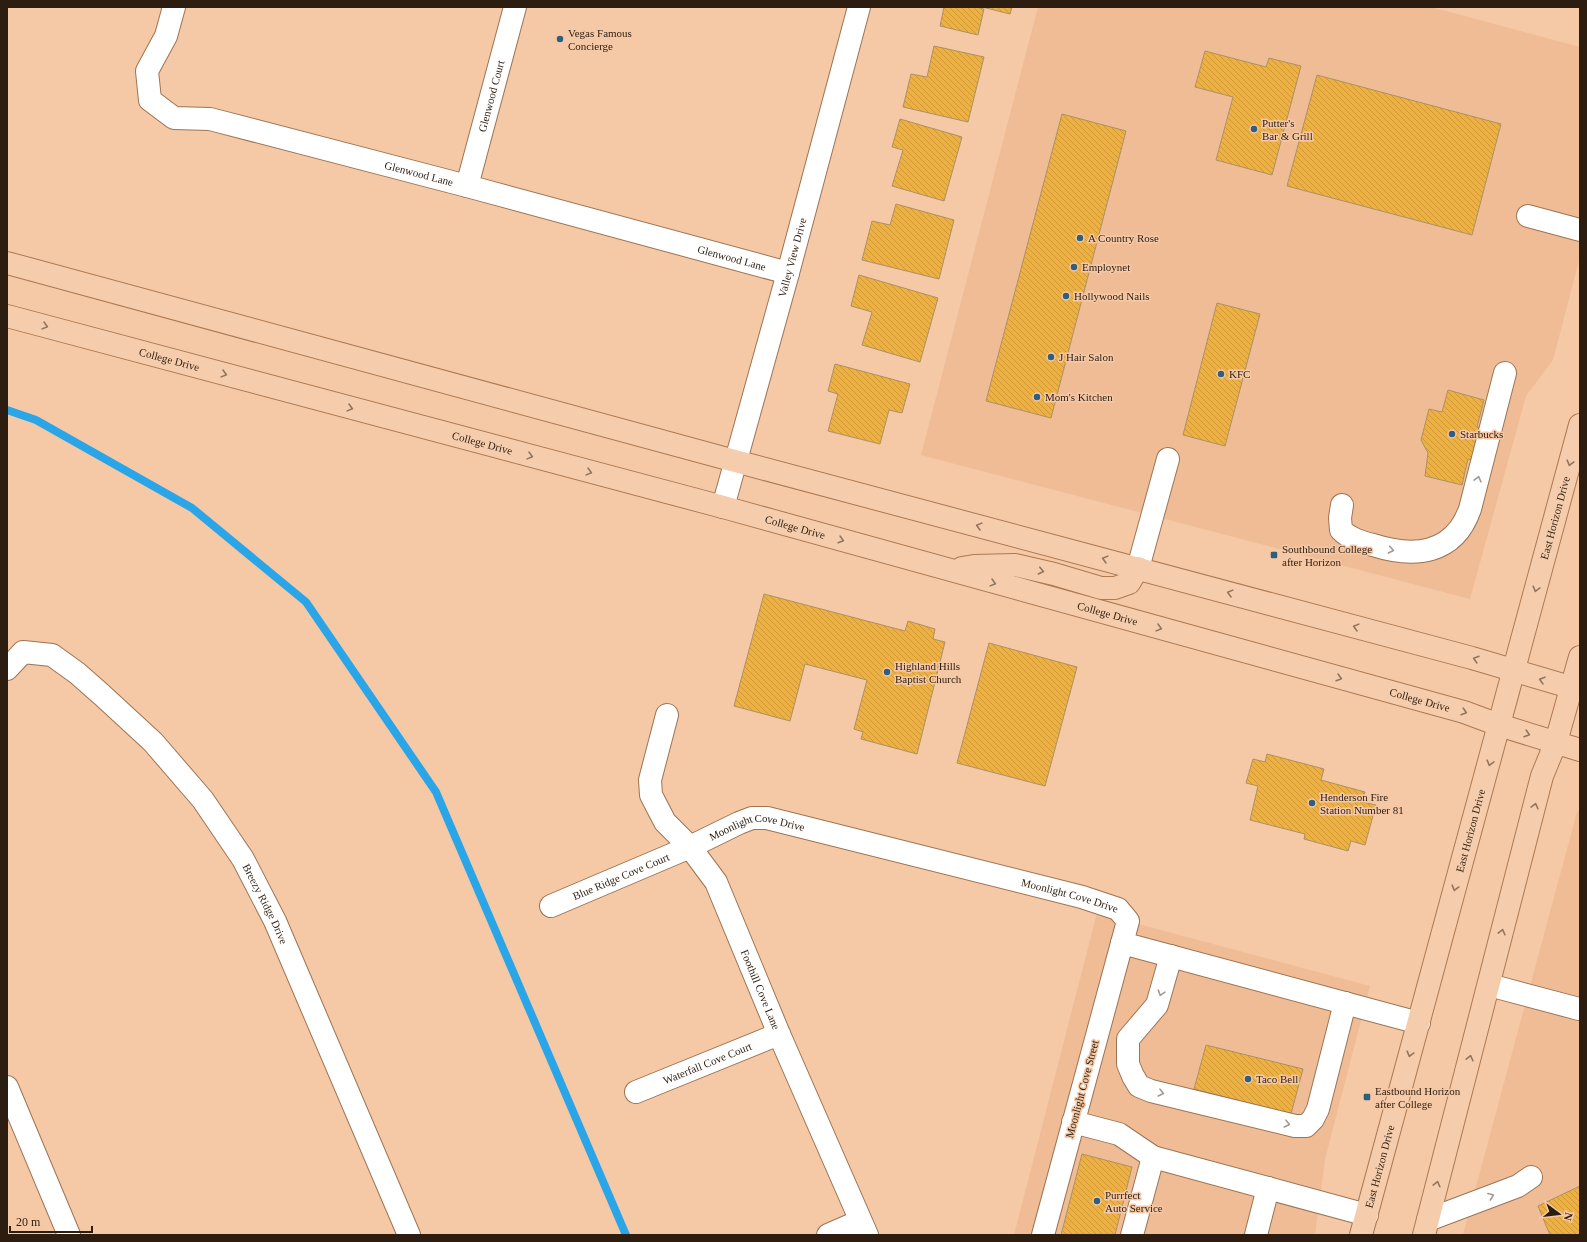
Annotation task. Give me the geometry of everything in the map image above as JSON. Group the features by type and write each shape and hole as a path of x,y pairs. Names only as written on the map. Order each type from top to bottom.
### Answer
{"main road":[{"path":"7,264 1472,658 1575,689"},
{"name":"College Drive","path":"7,316 723,507 946,570 1464,712 1499,725 1580,750"},
{"name":"East Horizon Drive","path":"1364,1225 1580,425"},
{"path":"946,570 974,566 1015,565 1054,574 1101,588 1115,588 1129,583 1138,568"},
{"path":"1426,1227 1542,776 1575,689 1580,657"}],"street":[{"name":"Glenwood Lane","path":"174,7 166,36 147,70 150,100 174,118 210,119 467,186 788,273"},
{"name":"Glenwood Court","path":"467,186 514,7"},
{"name":"Valley View Drive","path":"723,507 788,273 859,7"},
{"path":"1528,216 1580,230"},
{"path":"1342,504 1340,518 1341,530 1348,538 1387,549 1405,552 1424,552 1441,545 1457,532 1466,520 1505,374"},
{"path":"1138,568 1168,459"},
{"name":"Breezy Ridge Drive","path":"7,669 23,652 52,655 97,690 153,742 203,800 243,859 275,921 409,1235"},
{"name":"Foothill Cove Lane","path":"666,715 650,780 651,795 665,822 690,847 716,882 779,1034 864,1228"},
{"name":"Moonlight Cove Drive","path":"690,847 752,818 767,818 1082,897 1118,909 1128,921 1122,943"},
{"name":"Blue Ridge Cove Court","path":"551,906 690,847"},
{"path":"1122,943 1419,1023"},
{"name":"Moonlight Cove Street","path":"1042,1235 1122,943"},
{"path":"1171,956 1157,1005 1128,1039 1128,1064 1133,1076 1139,1086 1151,1090 1295,1126 1306,1126 1313,1119 1318,1109 1345,1003"},
{"path":"1489,985 1579,1009"},
{"name":"Waterfall Cove Court","path":"636,1092 779,1034"},
{"path":"7,1087 69,1235"},
{"path":"1073,1122 1119,1134 1154,1157 1268,1188 1364,1225"},
{"path":"1132,1235 1154,1157"},
{"path":"1426,1227 1518,1186 1531,1177"},
{"path":"1256,1235 1268,1188"},
{"path":"828,1235 864,1228"}],"shaded area":[{"path":"1038,7 1431,7 1580,47 1580,257 1553,360 1526,396 1470,599 921,455"},
{"path":"1580,810 1580,1235 1463,1235 1577,812"},
{"path":"1097,913 1370,986 1325,1159 1315,1235 1014,1235"}],"building":[{"path":"944,7 976,7 984,9 978,35 940,26"},
{"path":"982,7 1012,7 1010,14"},
{"path":"934,46 984,57 968,122 903,107 911,74 927,77"},
{"name":"Putter's Bar & Grill","path":"1205,51 1266,67 1269,58 1301,66 1272,175 1216,160 1233,97 1195,87"},
{"path":"1317,75 1501,124 1472,235 1287,186"},
{"path":"1062,114 1126,131 1051,418 986,401"},
{"path":"900,119 962,137 944,201 892,186 903,150 892,147"},
{"path":"896,204 954,220 939,279 862,260 872,221 890,225"},
{"path":"859,275 938,298 920,362 862,345 872,312 851,306"},
{"name":"KFC","path":"1217,303 1260,314 1225,446 1183,435"},
{"path":"835,364 910,384 902,413 889,410 880,444 828,431 838,394 828,391"},
{"name":"Starbucks","path":"1448,390 1484,400 1477,427 1482,429 1474,460 1468,459 1462,485 1425,476 1428,453 1421,440 1429,409 1442,412"},
{"name":"Highland Hills Baptist Church","path":"764,594 905,631 908,621 935,629 933,639 945,642 917,754 861,739 863,732 854,729 867,680 805,664 790,721 734,706"},
{"name":"Highland Hills Baptist Church","path":"989,643 1077,667 1045,786 957,763"},
{"name":"Henderson Fire Station Number 81","path":"1267,754 1324,769 1321,780 1365,792 1362,802 1376,805 1365,845 1351,841 1348,851 1304,839 1305,834 1250,820 1258,786 1246,783 1253,759 1265,762"},
{"name":"Taco Bell","path":"1206,1045 1303,1069 1291,1114 1194,1089"},
{"name":"Purrfect Auto Service","path":"1082,1154 1132,1167 1115,1235 1061,1235"},
{"path":"1580,1186 1580,1235 1550,1235 1538,1206"}],"waterway":[{"path":"7,410 36,420 192,508 306,602 436,792 626,1235"}],"place":[{"name":"Vegas Famous Concierge","path":"560,39"},
{"name":"Putter's Bar & Grill","path":"1254,129"},
{"name":"A Country Rose","path":"1080,238"},
{"name":"Employnet","path":"1074,267"},
{"name":"Hollywood Nails","path":"1066,296"},
{"name":"J Hair Salon","path":"1051,357"},
{"name":"KFC","path":"1221,374"},
{"name":"Mom's Kitchen","path":"1037,397"},
{"name":"Starbucks","path":"1452,434"},
{"name":"Southbound College after Horizon","path":"1274,555"},
{"name":"Highland Hills Baptist Church","path":"887,672"},
{"name":"Henderson Fire Station Number 81","path":"1312,803"},
{"name":"Taco Bell","path":"1248,1079"},
{"name":"Eastbound Horizon after College","path":"1367,1097"},
{"name":"Purrfect Auto Service","path":"1097,1201"}]}
